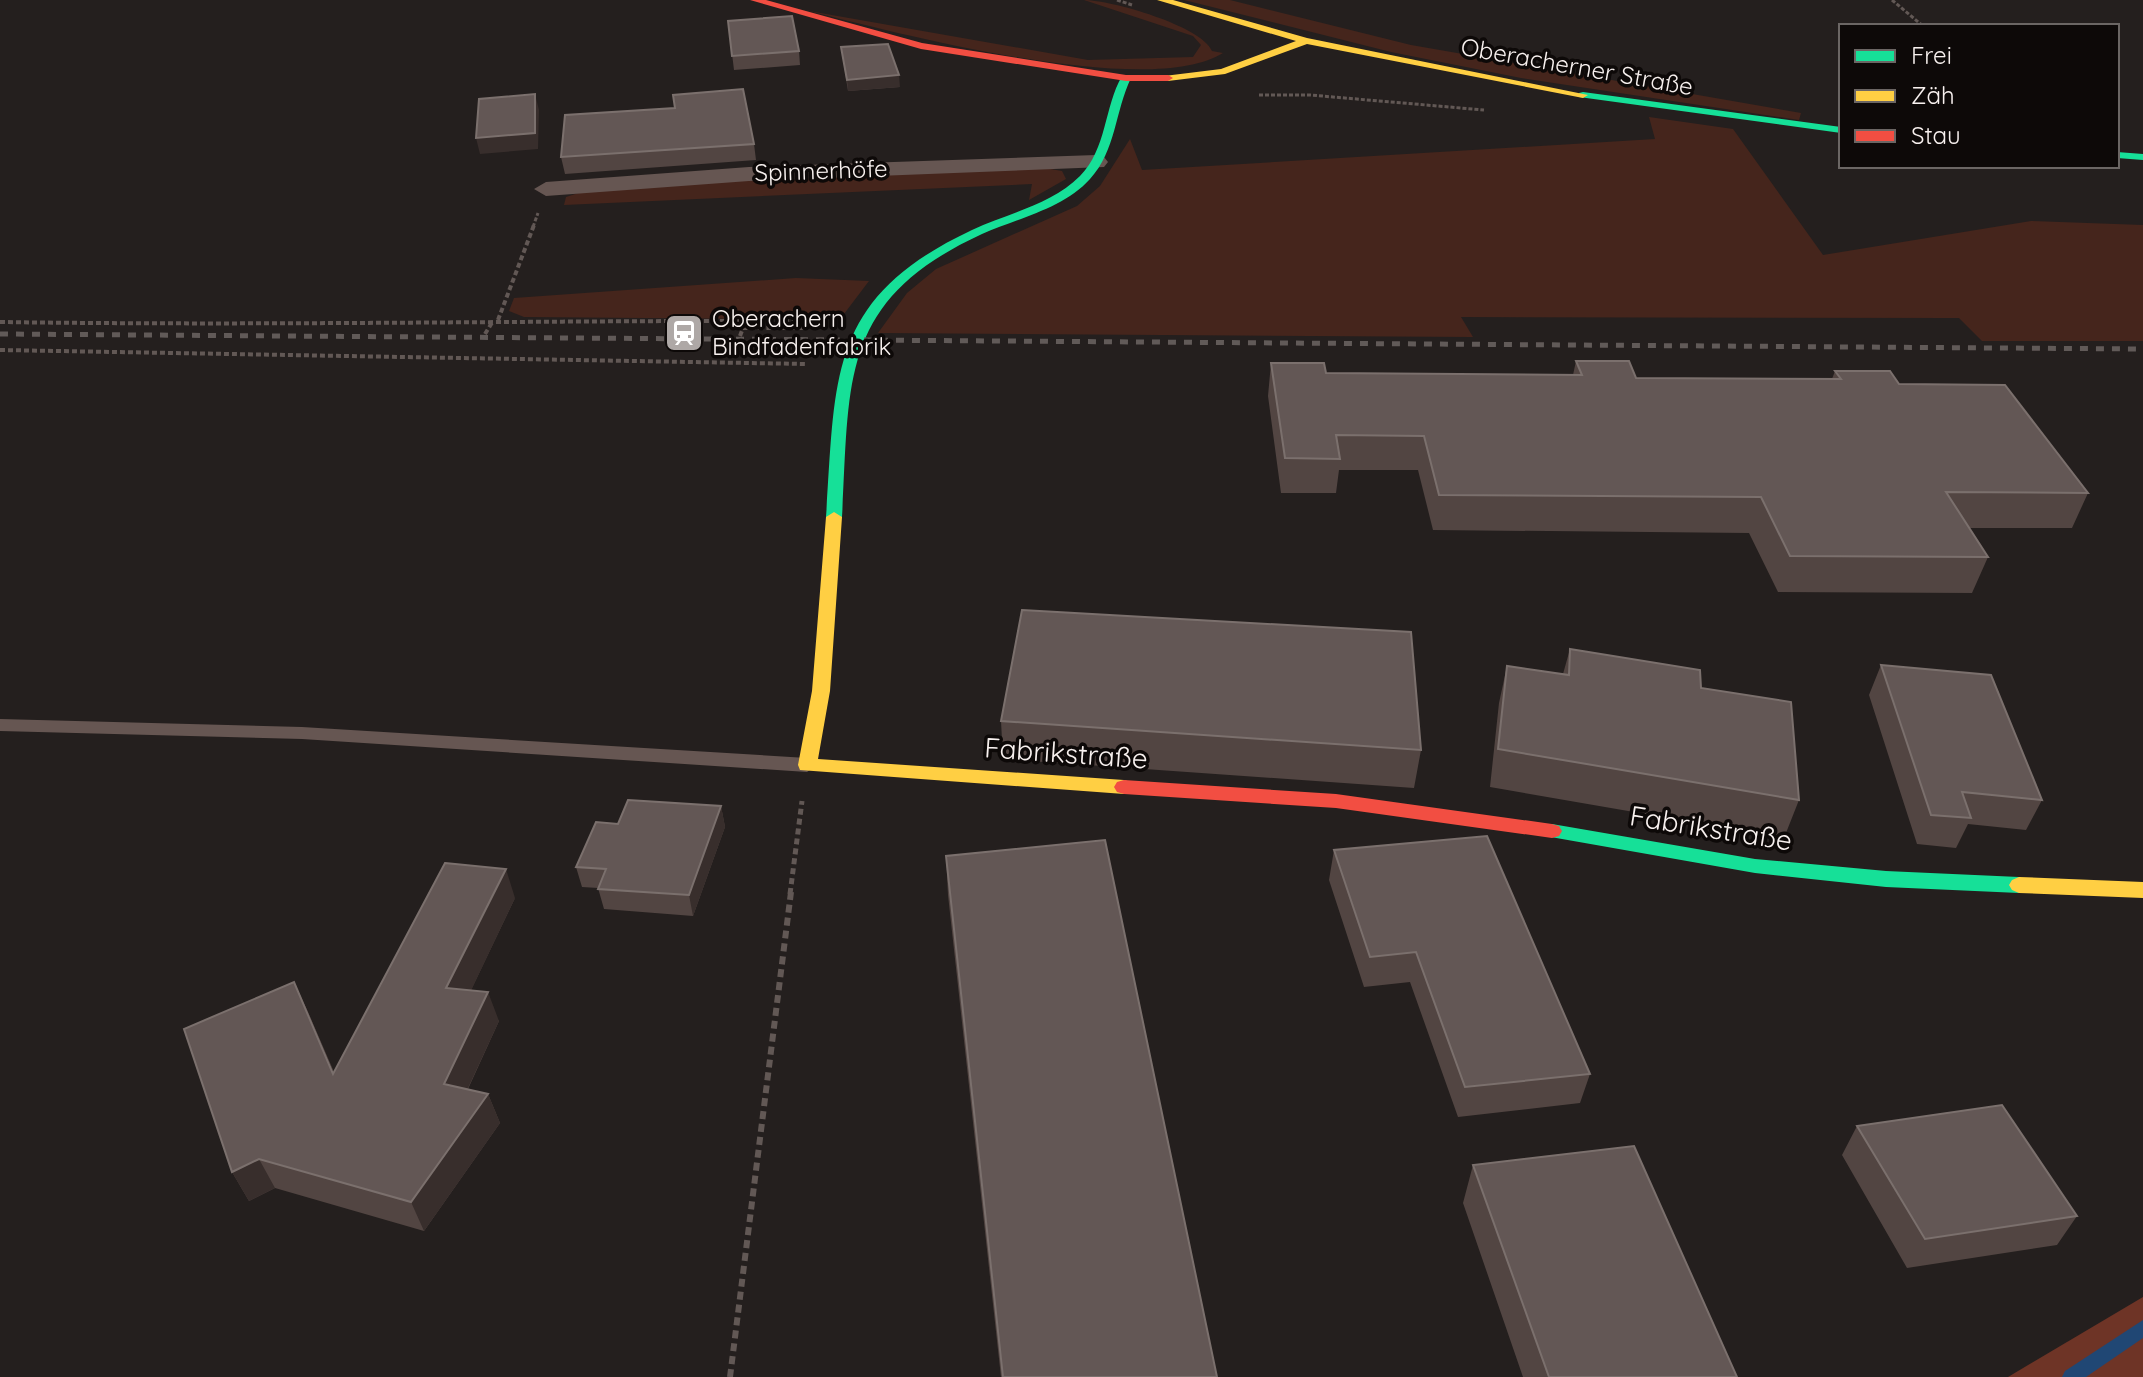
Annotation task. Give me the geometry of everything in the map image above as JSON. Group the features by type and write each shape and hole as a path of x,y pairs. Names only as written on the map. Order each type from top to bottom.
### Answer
{"street":[{"path":"755,0 921,46 1126,78 1184,79 1223,73 1306,41"},
{"name":"Oberacherner Straße","path":"1162,0 1306,41 1542,89 1839,130"},
{"path":"807,765 821,691 846,364 862,322 903,271 941,249 1079,183 1096,162 1111,132 1118,89 1126,78"},
{"path":"2119,155 2143,157"},
{"name":"Spinnerhöfe","path":"546,189 749,174 1096,162"},
{"name":"Fabrikstraße","path":"807,765 1336,801 1473,818 1755,866 1886,879 2143,890"}],"lane":[{"path":"0,725 302,733 807,765"}],"path":[{"path":"1892,0 1921,24"},
{"path":"1257,95 1310,95 1499,112"},
{"path":"485,334 495,320 546,189"},
{"path":"0,322 289,326 495,320 862,322"},
{"path":"740,336 743,328 803,328 806,321"},
{"path":"0,350 846,364"},
{"path":"730,1377 807,765"}],"shaded area":[{"path":"1084,0 1114,4 1154,16 1192,32 1212,51 1223,53 1187,66 1139,69 1082,66 959,46 809,11 1088,60 1193,57 1201,45 1193,36"},
{"path":"1184,0 1230,0 1411,45 1801,113 1799,120 1521,78 1391,52"},
{"path":"1649,117 1733,129 1823,255 2031,221 2143,225 2143,341 1982,341 1959,318 1461,317 1473,337 878,333 907,293 936,269 1077,206 1100,186 1130,139 1142,170 1655,139"},
{"path":"1045,168 1062,171 1066,179 1029,200 1032,184 564,205 566,197 600,186"},
{"path":"796,278 869,281 844,314 764,319 524,317 509,311 514,298"},
{"path":"2143,1297 2143,1377 2008,1377"}],"building":[{"path":"792,16 799,51 732,56 728,21"},
{"path":"888,44 899,75 847,80 841,47"},
{"path":"743,89 754,144 561,157 565,115 675,108 673,95"},
{"path":"535,94 535,133 476,138 479,99"},
{"path":"1576,361 1629,361 1636,378 1841,379 1835,371 1890,371 1899,384 2005,385 2088,493 1946,492 1988,557 1790,556 1761,497 1439,495 1424,436 1336,435 1340,459 1285,458 1271,363 1324,363 1326,373 1582,375"},
{"path":"1022,610 1411,632 1421,750 1001,721"},
{"path":"1570,649 1700,670 1701,688 1791,702 1799,800 1498,749 1507,666 1569,675"},
{"path":"1881,665 1991,675 2042,800 1962,792 1971,818 1931,815"},
{"path":"628,800 721,806 689,895 598,889 606,869 576,867 596,822 618,824"},
{"path":"1487,836 1590,1074 1465,1087 1416,952 1370,957 1334,850"},
{"path":"1105,840 1217,1377 1003,1377 946,856"},
{"path":"445,863 506,869 446,988 488,992 444,1084 488,1094 411,1202 259,1159 232,1172 184,1029 294,982 333,1074"},
{"path":"2002,1105 2077,1216 1925,1239 1857,1126"},
{"path":"1634,1146 1737,1377 1549,1377 1473,1165"}],"waterway":[{"path":"2071,1377 2143,1328"}],"railway":[{"path":"0,334 2143,349"}],"traffic: fast":[{"path":"834,517 845,382 854,346 869,314 893,285 929,257 977,232 1062,196 1085,178 1106,142 1126,78"},
{"path":"1583,95 1839,130"},
{"path":"2119,155 2143,157"},
{"path":"1552,831 1755,866 1886,879 2019,885"}],"traffic: slow":[{"path":"1162,0 1306,41 1583,95"},
{"path":"1168,78 1222,72 1306,41"},
{"path":"834,517 821,691 807,765 1124,787"},
{"path":"2019,885 2143,890"}],"traffic: jam":[{"path":"755,0 921,46 1126,78 1168,78"},
{"path":"1124,787 1336,801 1552,831"}],"place":[{"name":"Oberachern Bindfadenfabrik","path":"684,333"}]}
